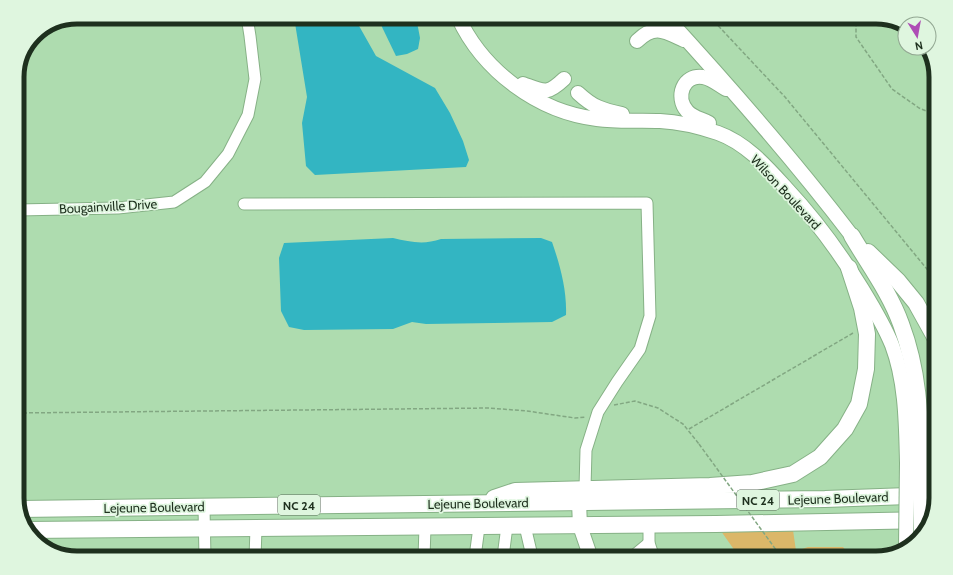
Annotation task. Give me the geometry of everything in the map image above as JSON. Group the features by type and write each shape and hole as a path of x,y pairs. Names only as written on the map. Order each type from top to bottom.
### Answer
{"highway":[{"path":"852,236 898,281 916,303 929,326"},
{"path":"852,236 888,295 901,324 910,354 917,389 921,426 914,463 921,526"},
{"path":"582,495 752,483 793,474 820,457 845,429 859,404 866,369 867,334 862,308 849,268"},
{"name":"Lejeune Boulevard","path":"25,509 481,503 515,491 582,495 825,499 929,495"},
{"name":"Lejeune Boulevard","path":"34,530 580,526 924,520"}],"main road":[{"name":"Wilson Boulevard","path":"462,24 477,48 504,77 526,94 563,112 597,120 660,121 688,125 721,134 739,143 767,167 802,205 830,239 849,268 877,314 892,345 901,380 914,463 907,541"},
{"name":"Wilson Boulevard","path":"672,24 738,96 852,236"},
{"path":"637,41 649,32 659,30 688,42"},
{"path":"504,77 541,91 554,88 564,79"},
{"path":"738,96 704,77 693,78 688,81 684,85 681,95 683,105 690,114 717,126 739,143"},
{"path":"578,93 588,102 601,109 660,121"},
{"path":"582,495 580,526 589,551"}],"street":[{"name":"Bougainville Drive","path":"24,210 118,208 174,202 205,182 228,154 248,115 255,79 248,24"},
{"path":"244,204 647,203 650,316 640,349 598,412 586,450 582,495"},
{"path":"204,507 205,551"},
{"path":"649,525 649,543 652,551"},
{"path":"504,551 507,526"},
{"path":"525,526 531,551"},
{"path":"424,551 425,527"},
{"path":"476,551 479,527"},
{"path":"255,551 256,528"},
{"path":"639,551 649,543"}],"path":[{"path":"717,24 785,97 929,272"},
{"path":"856,24 856,37 892,89 919,108 929,112"},
{"path":"689,429 853,333"},
{"path":"24,413 488,408 527,411 575,418 587,417 618,404 635,401 658,408 684,424 689,429 777,551"}],"shaded area":[{"path":"792,523 796,551 735,551 716,524"},
{"path":"808,547 843,547 846,551 796,551"}],"water":[{"path":"295,24 358,24 376,56 435,88 450,113 463,141 469,160 466,167 315,175 306,166 302,123 307,97"},
{"path":"381,24 417,24 420,38 418,49 407,54 396,56"},
{"path":"393,238 411,242 429,242 441,239 541,238 552,242 562,278 566,315 552,322 426,324 412,322 393,329 304,330 289,327 281,311 279,258 284,243"}]}
